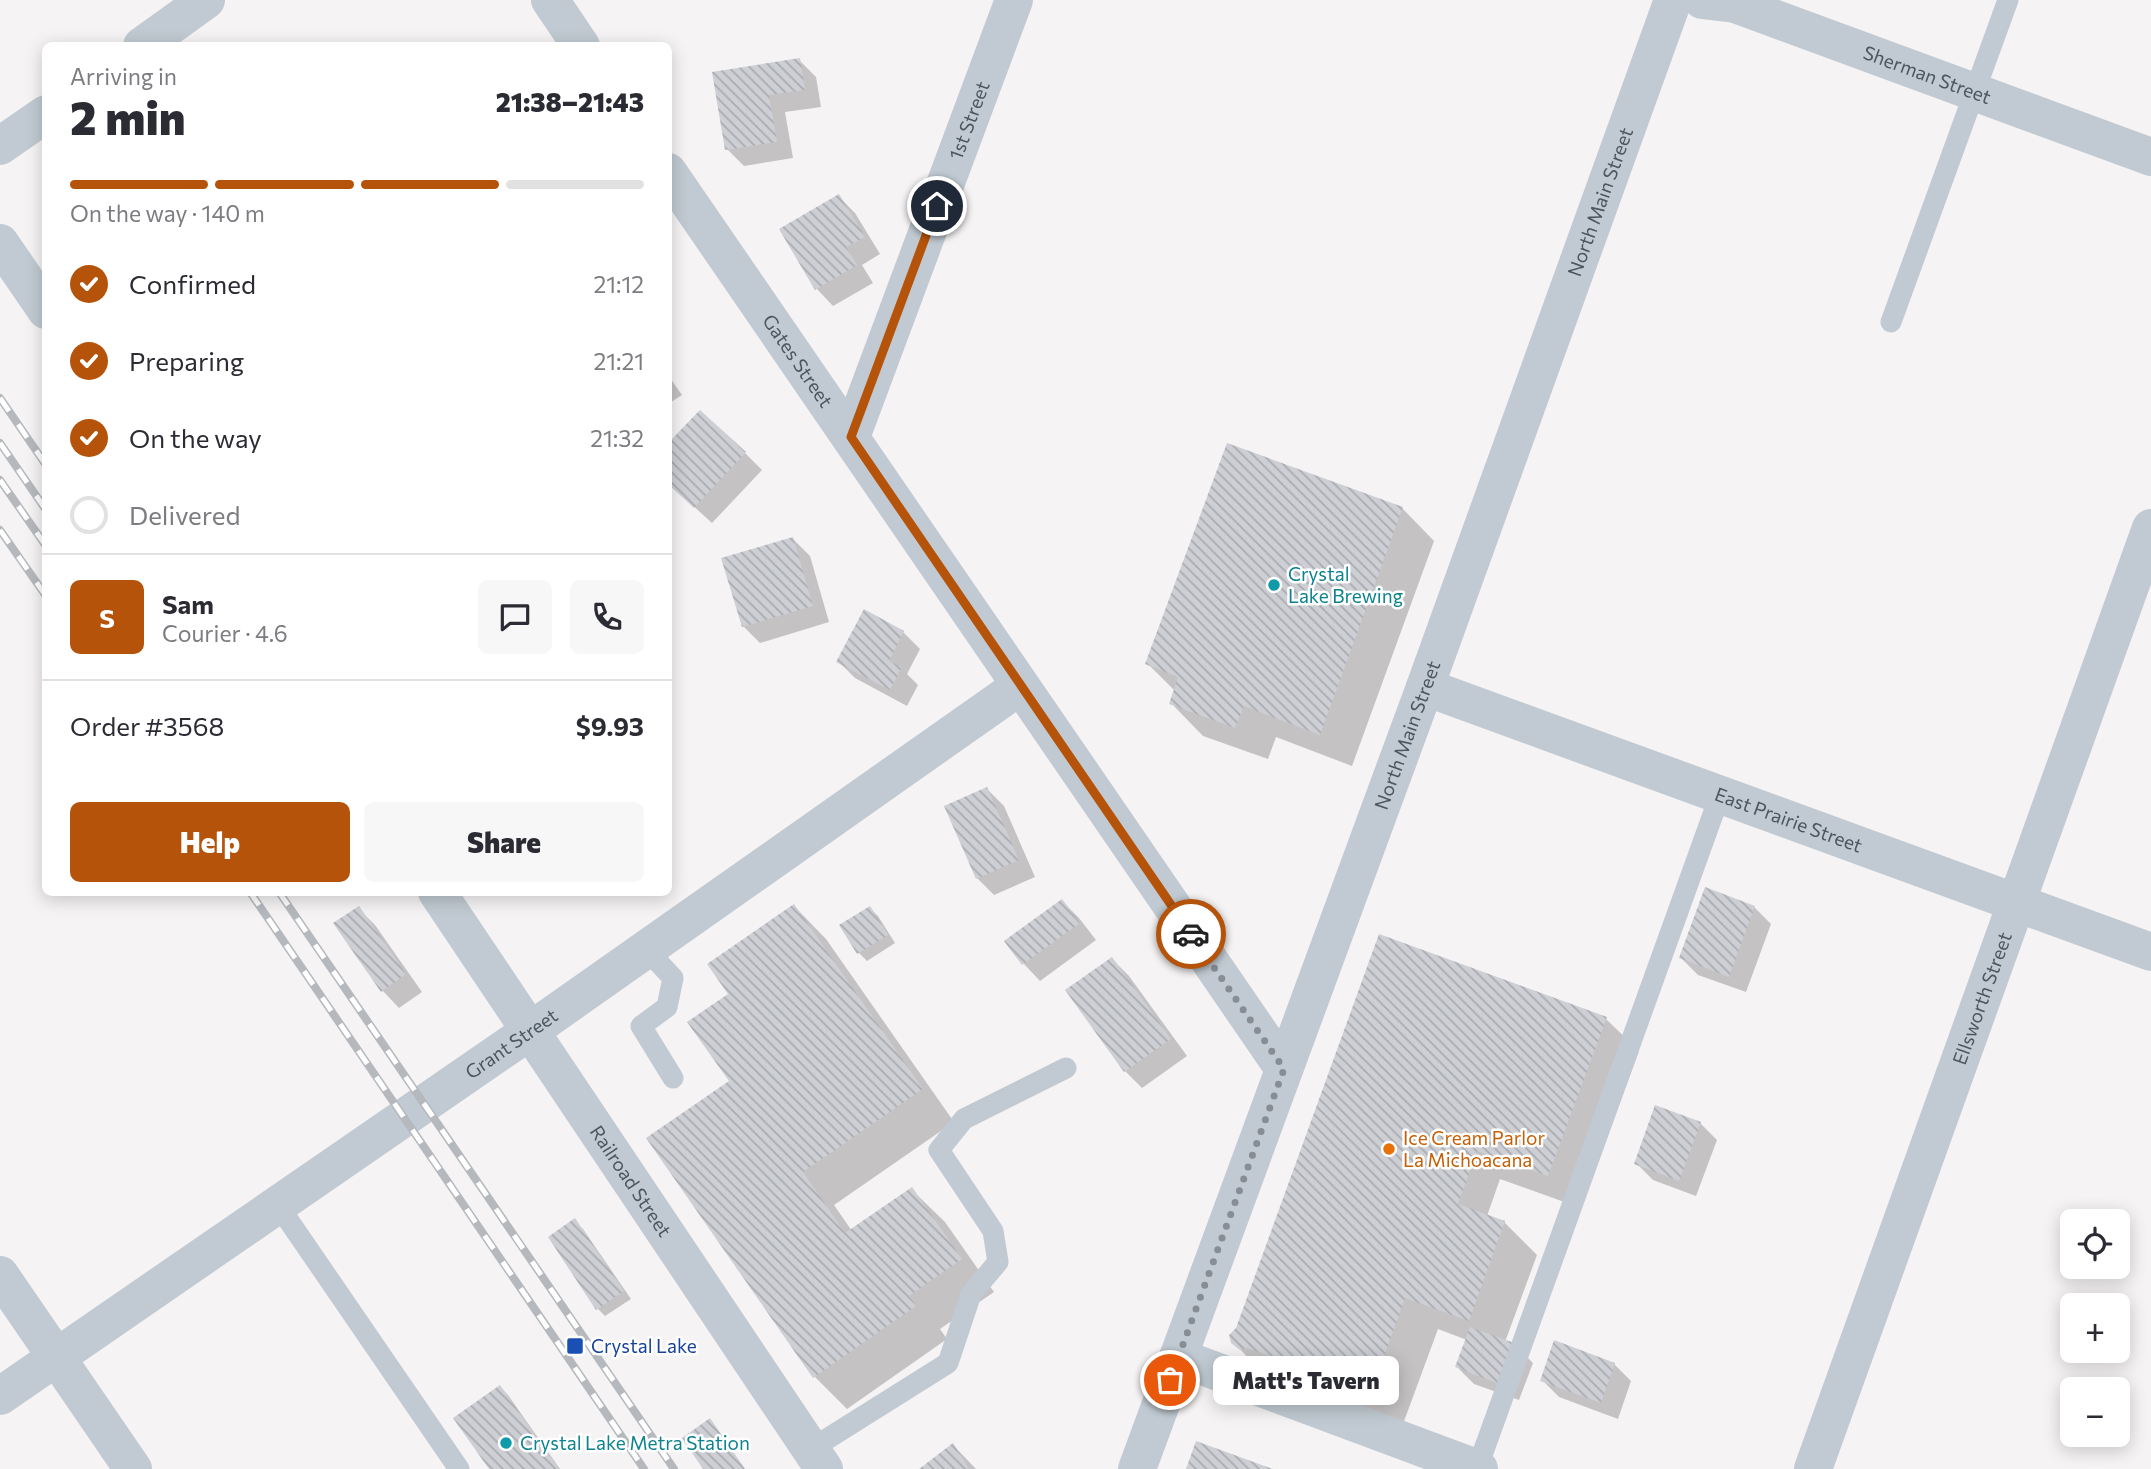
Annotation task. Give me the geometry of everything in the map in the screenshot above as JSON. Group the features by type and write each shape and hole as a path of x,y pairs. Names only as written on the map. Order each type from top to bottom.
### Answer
{"street":[{"path":"148,42 206,0"},
{"path":"550,0 578,42"},
{"name":"1st Street","path":"851,437 1014,0"},
{"name":"North Main Street","path":"1137,1469 1425,687 1673,0"},
{"name":"Sherman Street","path":"1702,0 1735,4 2151,157"},
{"path":"0,146 42,117"},
{"name":"Gates Street","path":"672,178 1284,1069"},
{"path":"0,243 42,304"},
{"name":"Ellsworth Street","path":"1813,1469 2151,528"},
{"name":"Grant Street","path":"0,1396 530,1031 1020,686"},
{"name":"East Prairie Street","path":"1425,687 2151,952"},
{"name":"Railroad Street","path":"440,896 817,1459"},
{"path":"0,1275 133,1469"},
{"path":"1178,1357 1478,1469"}],"lane":[{"path":"1891,322 2007,0"},
{"path":"1478,1469 1720,795"},
{"path":"646,949 673,978 667,1007 641,1026 673,1078"},
{"path":"817,1459 948,1363 971,1294 998,1262 993,1231 939,1150 964,1119 1066,1068"},
{"path":"278,1205 459,1469"}],"building":[{"path":"800,58 805,90 769,95 777,142 725,150 712,72"},
{"path":"839,194 865,237 846,247 857,265 815,290 779,229"},
{"path":"700,410 746,452 694,508 672,488 672,439"},
{"name":"Crystal Lake Brewing","path":"1227,443 1403,507 1320,735 1244,706 1235,728 1169,704 1178,677 1145,664"},
{"path":"793,537 813,606 742,627 721,558"},
{"path":"864,609 904,631 889,661 902,667 890,690 836,662"},
{"path":"987,787 1019,860 976,879 944,806"},
{"path":"1705,887 1755,906 1729,977 1679,958"},
{"path":"1062,899 1080,923 1022,965 1004,941"},
{"path":"794,904 923,1089 803,1172 845,1233 912,1187 962,1259 909,1296 916,1306 813,1378 646,1138 729,1081 687,1022 728,994 707,964"},
{"path":"359,906 406,974 381,992 333,923"},
{"path":"870,906 888,935 857,954 839,925"},
{"path":"1379,934 1607,1017 1548,1176 1477,1151 1458,1204 1505,1221 1469,1321 1405,1298 1371,1393 1247,1348 1240,1350 1231,1343 1229,1335 1236,1328"},
{"path":"1112,957 1171,1039 1124,1072 1065,990"},
{"path":"1655,1105 1701,1122 1679,1181 1634,1164"},
{"path":"575,1218 624,1291 596,1310 548,1237"},
{"path":"1470,1327 1517,1344 1502,1385 1455,1367"},
{"path":"1554,1340 1615,1363 1601,1403 1540,1381"},
{"name":"Crystal Lake Metra Station","path":"500,1385 559,1469 489,1469 453,1418"},
{"path":"710,1418 745,1469 703,1469 682,1438"},
{"path":"1196,1441 1273,1469 1186,1469"},
{"path":"953,1443 969,1469 919,1469"}],"railway":[{"path":"0,398 42,459"},
{"path":"0,443 42,504"},
{"path":"0,480 42,540"},
{"path":"0,530 42,590"},
{"path":"253,896 644,1469"},
{"path":"282,896 674,1469"}],"way so far":[{"path":"1170,1380 1284,1069 1191,934"}],"place":[{"name":"Crystal Lake Brewing","path":"1274,585"},
{"name":"Ice Cream Parlor La Michoacana","path":"1389,1149"},
{"name":"Crystal Lake","path":"575,1346"},
{"name":"Matt's Tavern","path":"1170,1380"},
{"name":"Crystal Lake Metra Station","path":"506,1443"}],"route":[{"path":"937,206 851,437 1191,934"}]}
